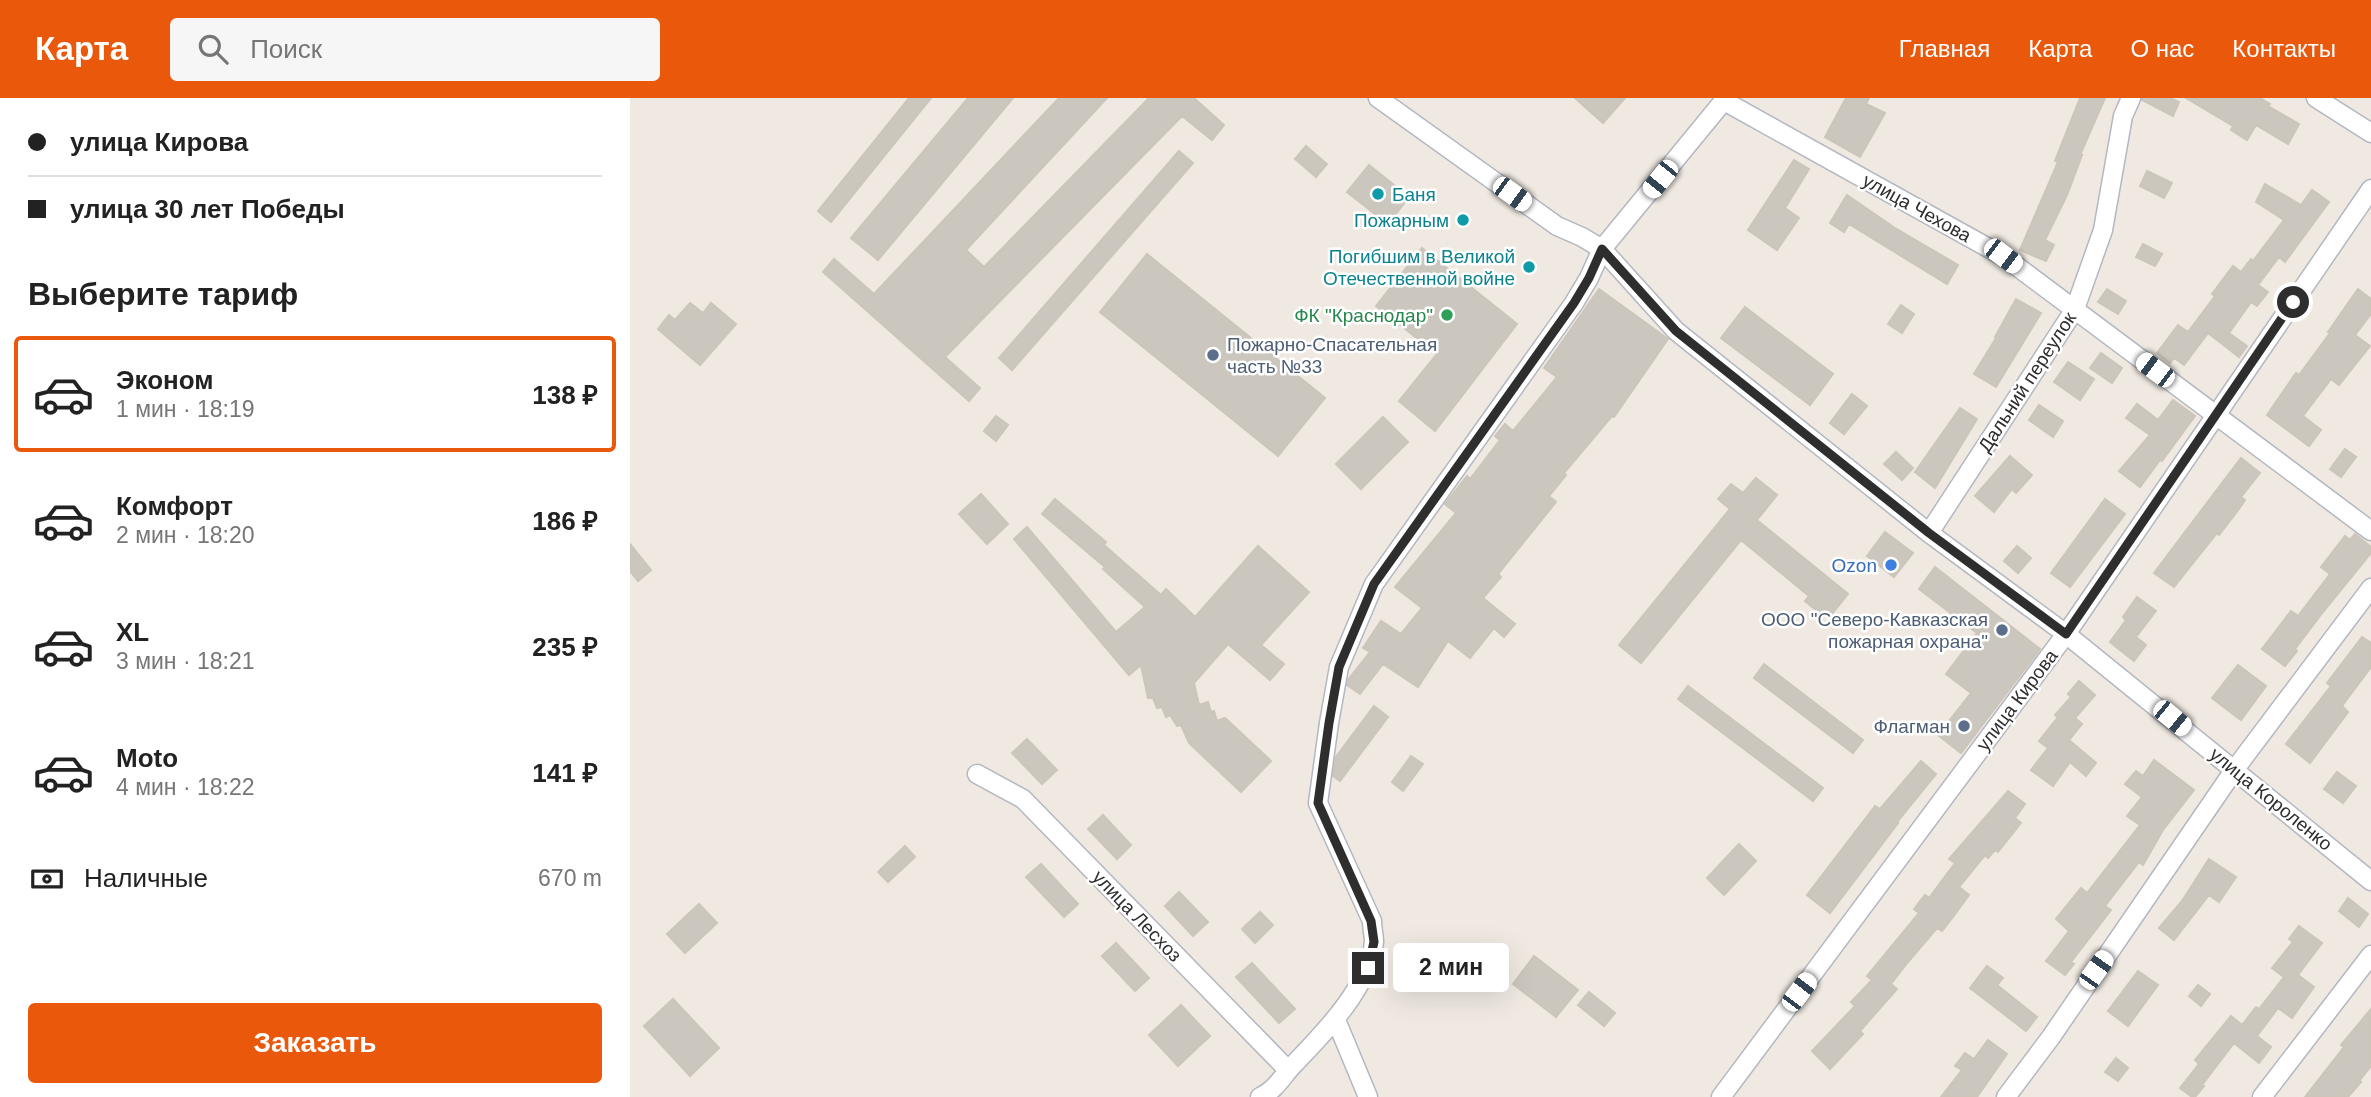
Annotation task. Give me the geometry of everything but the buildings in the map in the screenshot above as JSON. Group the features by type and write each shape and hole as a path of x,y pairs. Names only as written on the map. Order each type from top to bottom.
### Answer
{"street":[{"name":"улица Короленко","path":"1378,98 1557,226 1602,249 1676,331 1929,533 2066,634 2371,881"},
{"name":"Дальний переулок","path":"1929,533 2075,309 2103,230 2123,116 2131,98"},
{"path":"2316,98 2371,133"},
{"path":"1260,1097 1283,1077 1336,1020 1368,968 1374,942 1371,921 1318,803 1339,667 1374,584 1574,303 1602,249 1725,100"},
{"name":"улица Чехова","path":"1725,100 2003,256 2371,531"},
{"name":"улица Кирова","path":"1721,1097 2066,634 2371,189"},
{"path":"2006,1097 2235,769 2371,588"},
{"name":"улица Лесхоз","path":"977,775 1023,799 1283,1077"},
{"path":"2262,1097 2371,955"},
{"path":"1336,1020 1368,1097"}],"place":[{"name":"Баня","path":"1378,194"},
{"name":"Пожарным","path":"1463,220"},
{"name":"Погибшим в Великой Отечественной войне","path":"1529,267"},
{"name":"ФК \"Краснодар\"","path":"1447,315"},
{"name":"Пожарно-Спасательная часть №33","path":"1213,355"},
{"name":"Ozon","path":"1891,565"},
{"name":"ООО \"Северо-Кавказская пожарная охрана\"","path":"2002,630"},
{"name":"Флагман","path":"1964,726"}],"route":[{"path":"1368,968 1374,942 1371,921 1318,803 1339,667 1374,584 1574,303 1602,249 1676,331 1929,533 2066,634 2293,302"}]}
